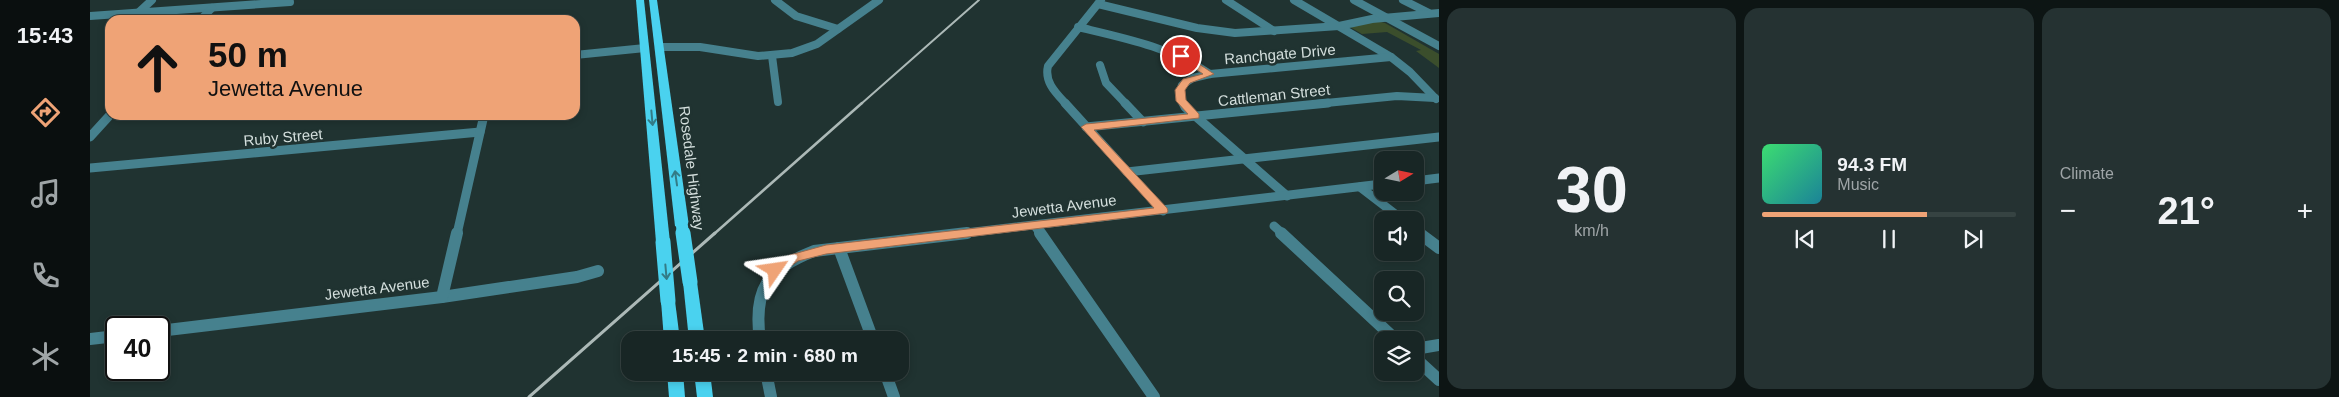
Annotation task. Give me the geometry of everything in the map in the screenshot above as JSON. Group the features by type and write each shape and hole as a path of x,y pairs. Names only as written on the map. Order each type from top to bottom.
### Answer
{"main road":[{"name":"Rosedale Highway","path":"653,0 696,331"},
{"path":"641,4 646,14 650,42 659,47"},
{"path":"641,4 671,331"},
{"path":"645,48 654,53 661,114 670,135"},
{"path":"676,381 677,397"},
{"path":"703,381 705,397"}],"street":[{"path":"138,13 152,0"},
{"path":"775,0 801,18 838,29"},
{"path":"659,47 700,47 748,56 772,56 810,48 879,0"},
{"path":"1226,0 1274,31"},
{"path":"1294,0 1391,57 1410,72 1437,100"},
{"path":"1354,0 1439,46"},
{"path":"1403,0 1430,13"},
{"path":"106,15 290,2"},
{"path":"1163,211 1049,85 1046,72 1050,62 1099,2 1210,30 1247,33 1339,26 1386,17 1439,12"},
{"path":"205,15 212,8"},
{"path":"90,16 105,15"},
{"path":"1078,27 1172,52 1189,59 1210,74"},
{"path":"580,54 645,48"},
{"path":"772,56 778,102"},
{"name":"Ranchgate Drive","path":"1287,196 1195,116 1181,101 1180,90 1187,81 1210,74 1391,57"},
{"path":"1100,65 1106,84 1143,122"},
{"name":"Cattleman Street","path":"1086,127 1397,96 1437,100"},
{"path":"91,134 105,120"},
{"path":"442,297 483,120"},
{"name":"Ruby Street","path":"90,168 480,132"},
{"path":"1127,172 1439,137"},
{"path":"1424,180 1439,178"},
{"name":"Jewetta Avenue","path":"758,331 757,300 769,277 775,270 794,258 814,251 1374,185"},
{"path":"1360,187 1391,211"},
{"path":"1035,226 1154,397"},
{"path":"1274,226 1386,331"},
{"path":"1424,237 1439,248"},
{"path":"839,248 870,331"},
{"name":"Jewetta Avenue","path":"170,330 442,297 577,277 598,271"},
{"path":"90,339 105,337"},
{"path":"1424,348 1439,345"},
{"path":"1424,366 1439,380"},
{"path":"768,381 771,397"},
{"path":"888,381 894,397"}],"green space":[{"path":"1377,21 1385,23 1439,54 1439,68 1416,51 1421,50 1387,32 1362,34 1350,27"}],"railway":[{"path":"861,104 979,0"},
{"path":"714,234 862,103"},
{"path":"529,397 715,233"}],"route":[{"path":"775,270 794,258 826,249 1163,211 1086,127 1195,116 1181,101 1180,90 1187,81 1210,74 1181,56"}]}
